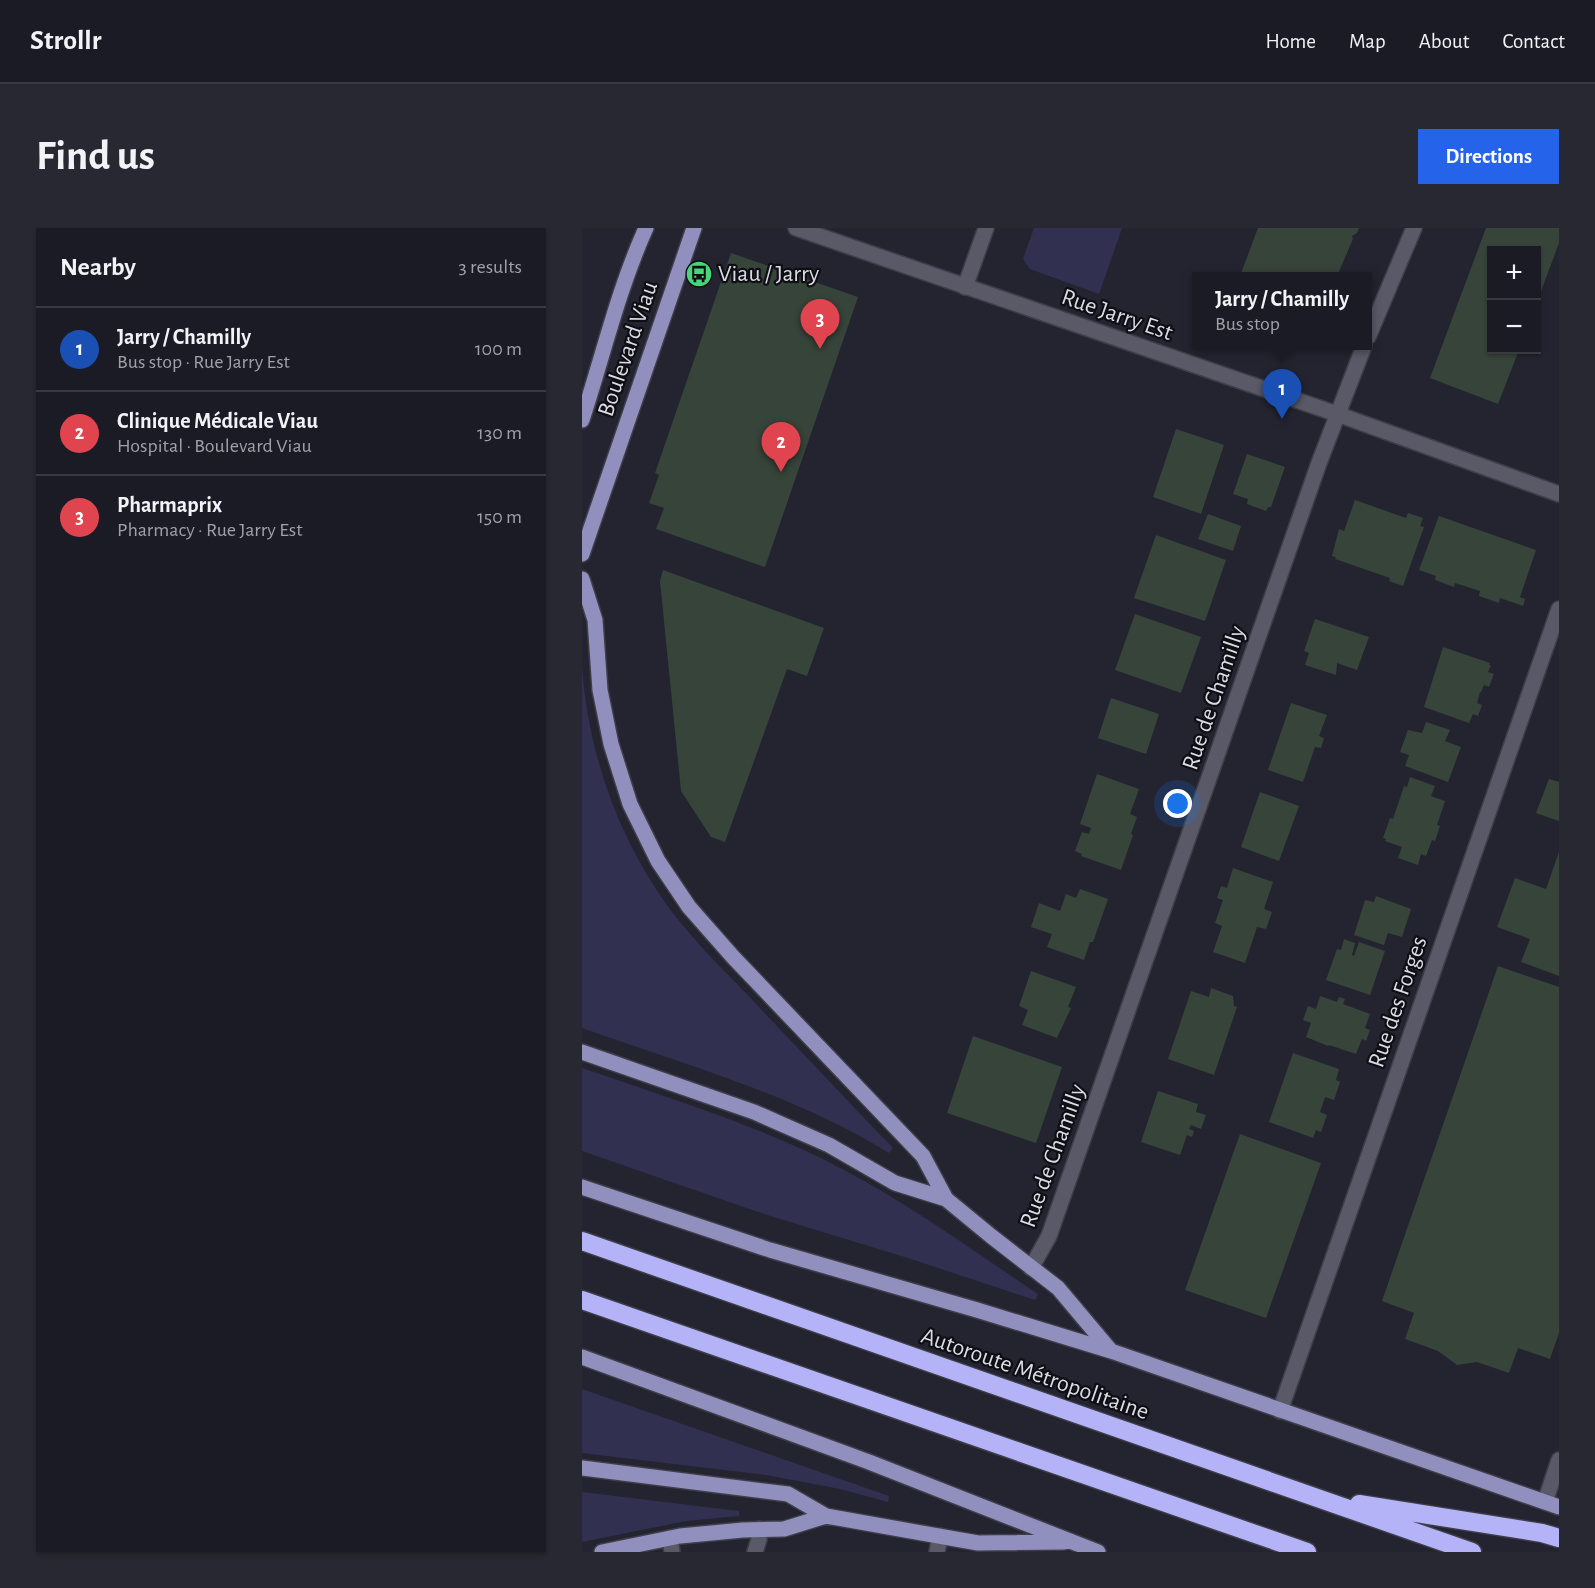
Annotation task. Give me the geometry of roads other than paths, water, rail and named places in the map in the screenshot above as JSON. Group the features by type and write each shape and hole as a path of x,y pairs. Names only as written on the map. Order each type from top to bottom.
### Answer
{"highway":[{"name":"Autoroute Métropolitaine","path":"582,1241 1472,1552"},
{"path":"582,1300 1307,1552"},
{"path":"1313,1496 1542,1533 1559,1538"}],"main road":[{"name":"Boulevard Viau","path":"582,420 619,297 645,228"},
{"name":"Boulevard Viau","path":"582,554 694,228"},
{"path":"582,579 595,620 600,690 610,744 630,804 658,861 689,907 733,957 923,1156 946,1199"},
{"path":"582,1052 754,1112 829,1145 895,1183 946,1199 1058,1288 1111,1351"},
{"path":"582,1187 770,1250 1111,1351 1552,1505"},
{"path":"582,1357 869,1462 1098,1552"},
{"path":"582,1468 788,1494 826,1516 978,1543 1071,1542"},
{"path":"602,1552 671,1545 759,1529 784,1529 826,1516"}],"street":[{"name":"Rue Jarry Est","path":"796,228 1337,414 1559,494"},
{"path":"965,286 986,228"},
{"path":"1372,328 1414,228"},
{"name":"Rue de Chamilly","path":"1031,1268 1049,1236 1088,1128 1337,414 1362,350"},
{"name":"Rue des Forges","path":"1280,1411 1559,609"},
{"path":"1552,1505 1559,1460"},
{"path":"755,1552 759,1529"},
{"path":"937,1552 940,1536"}],"place":[{"name":"Viau / Jarry","path":"699,274"},
{"name":"Pharmaprix","path":"820,349"},
{"name":"Jarry / Chamilly","path":"1282,419"},
{"name":"Clinique Médicale Viau","path":"781,472"}]}
